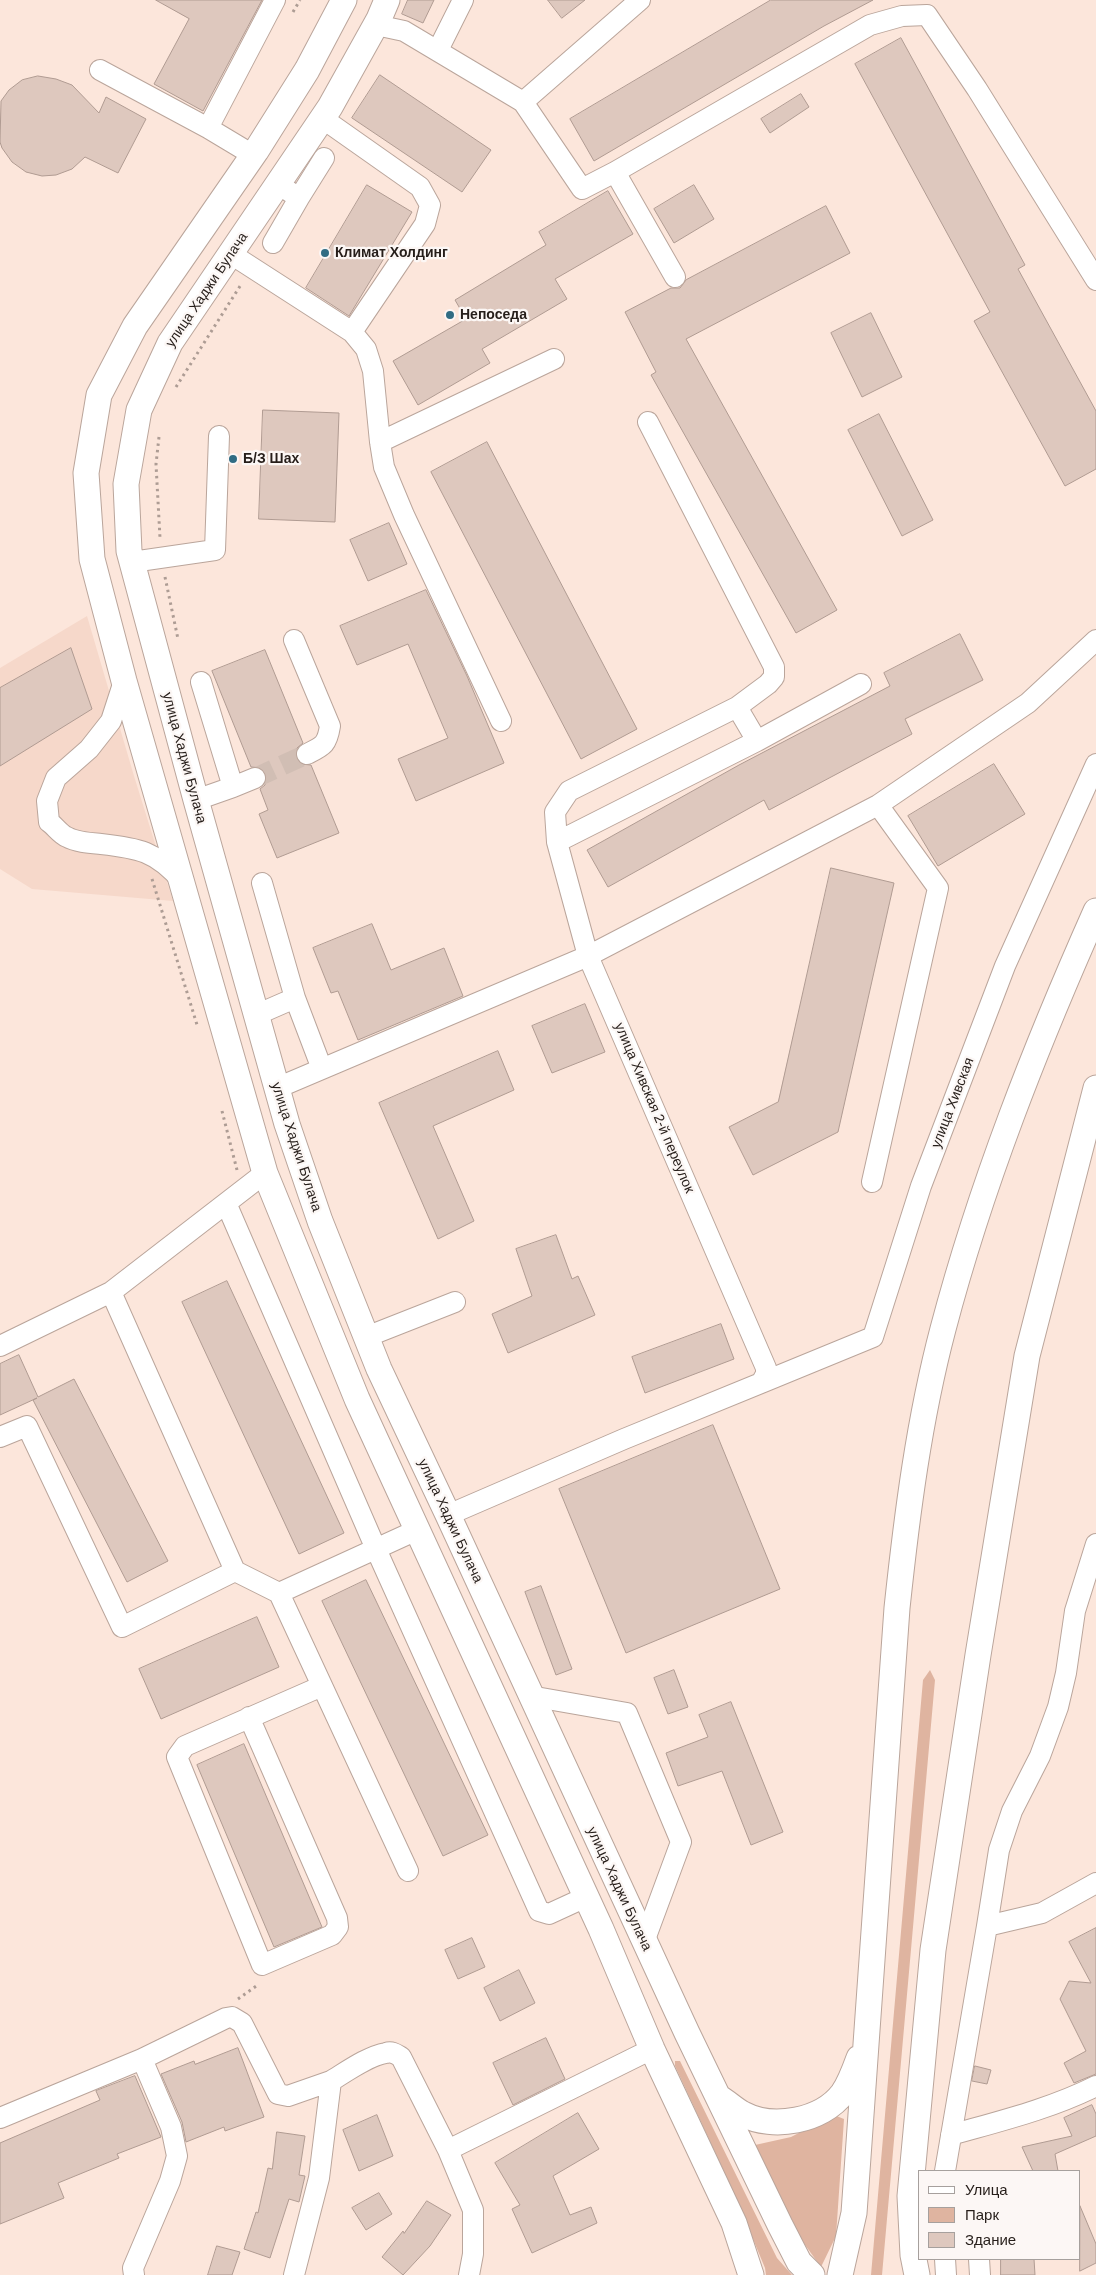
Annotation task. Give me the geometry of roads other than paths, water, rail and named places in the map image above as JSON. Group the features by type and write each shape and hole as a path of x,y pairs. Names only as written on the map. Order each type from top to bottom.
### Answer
{"main road":[{"path":"344,0 308,70 253,155 135,326 99,395 86,473 92,559 124,681 265,1173 357,1399 586,1897 652,2050 734,2223 751,2275"},
{"name":"улица Хаджи Булача","path":"387,0 376,25 322,118 278,184 241,261 206,292 170,342 139,410 126,484 129,551 196,800 287,1124 320,1221 378,1369 448,1515 687,2033 799,2262 812,2275"},
{"path":"171,274 206,292"},
{"path":"840,2275 854,2214 897,1608 906,1519 921,1431 943,1330 1000,1143 1096,911"},
{"path":"917,2275 913,2255 910,2196 933,1950 978,1656 1027,1356 1096,1088"},
{"path":"417,1530 448,1515"},
{"path":"652,2050 687,2033"},
{"path":"720,2098 744,2114 759,2119 776,2122 812,2116 831,2105 843,2092 865,2044"}],"street":[{"path":"208,128 275,0"},
{"path":"438,50 463,0"},
{"path":"523,102 640,0"},
{"path":"376,25 404,31 523,102 582,189 615,172 870,25 902,16 927,15 977,89 1096,279"},
{"path":"100,70 208,128 253,155"},
{"path":"322,118 420,186 430,205 425,224 352,332"},
{"path":"273,243 324,158"},
{"path":"615,172 676,277"},
{"path":"278,184 299,198"},
{"path":"241,261 352,332 366,349 373,371 384,467 404,515 501,721"},
{"path":"1096,272 1096,279"},
{"path":"380,442 554,360"},
{"name":"улица Хивская 2-й переулок","path":"648,422 774,667 774,677 768,684 736,707 569,791 555,812 557,842 588,956 763,1376"},
{"path":"132,562 215,550 219,436"},
{"path":"294,640 330,726 327,740 322,746 307,754"},
{"path":"277,1088 588,956 878,805 1028,703 1096,640"},
{"path":"124,681 111,721 89,749 56,778 47,801 49,822 67,837 90,843 120,846 150,853 168,865 183,882"},
{"path":"201,682 233,787"},
{"path":"557,842 757,740 861,684"},
{"path":"736,707 757,740"},
{"name":"улица Хивская","path":"763,1376 873,1337 921,1186 1005,966 1096,764"},
{"path":"196,800 255,778"},
{"path":"872,1182 938,888 878,805"},
{"path":"262,883 295,998 322,1069"},
{"path":"256,1015 295,998"},
{"path":"0,1346 111,1292 265,1173"},
{"path":"226,1203 376,1549 538,1911 549,1914 586,1897"},
{"path":"111,1292 235,1572 279,1593 408,1871"},
{"path":"366,1337 455,1302"},
{"path":"448,1515 624,1439 763,1376"},
{"path":"0,1437 27,1426 122,1627 235,1572"},
{"path":"279,1593 417,1530"},
{"path":"944,2170 999,1850 1012,1811 1040,1756 1058,1707 1066,1673 1074,1611 1088,1563 1096,1544"},
{"path":"249,1718 337,1918 338,1927 332,1935 262,1964 177,1757 185,1746 322,1686"},
{"path":"530,1696 627,1714 681,1842 644,1942"},
{"path":"987,1926 1042,1913 1096,1883"},
{"path":"0,2118 142,2059 221,2020 232,2017 242,2023 278,2094 288,2096 331,2081 351,2068 386,2053 394,2053 401,2057 448,2150 473,2210 473,2254 469,2275"},
{"path":"448,2150 652,2050"},
{"path":"134,2275 133,2268 170,2181 177,2156 171,2127 142,2059"},
{"path":"294,2275 319,2178 331,2081"},
{"path":"951,2135 1070,2100 1096,2086"},
{"path":"945,2260 946,2275"},
{"path":"979,2260 980,2275"}],"tunnel":[{"path":"255,778 307,754"}],"place":[{"name":"Климат Холдинг","path":"325,253"},
{"name":"Непоседа","path":"450,315"},
{"name":"Б/З Шах","path":"233,459"}]}
